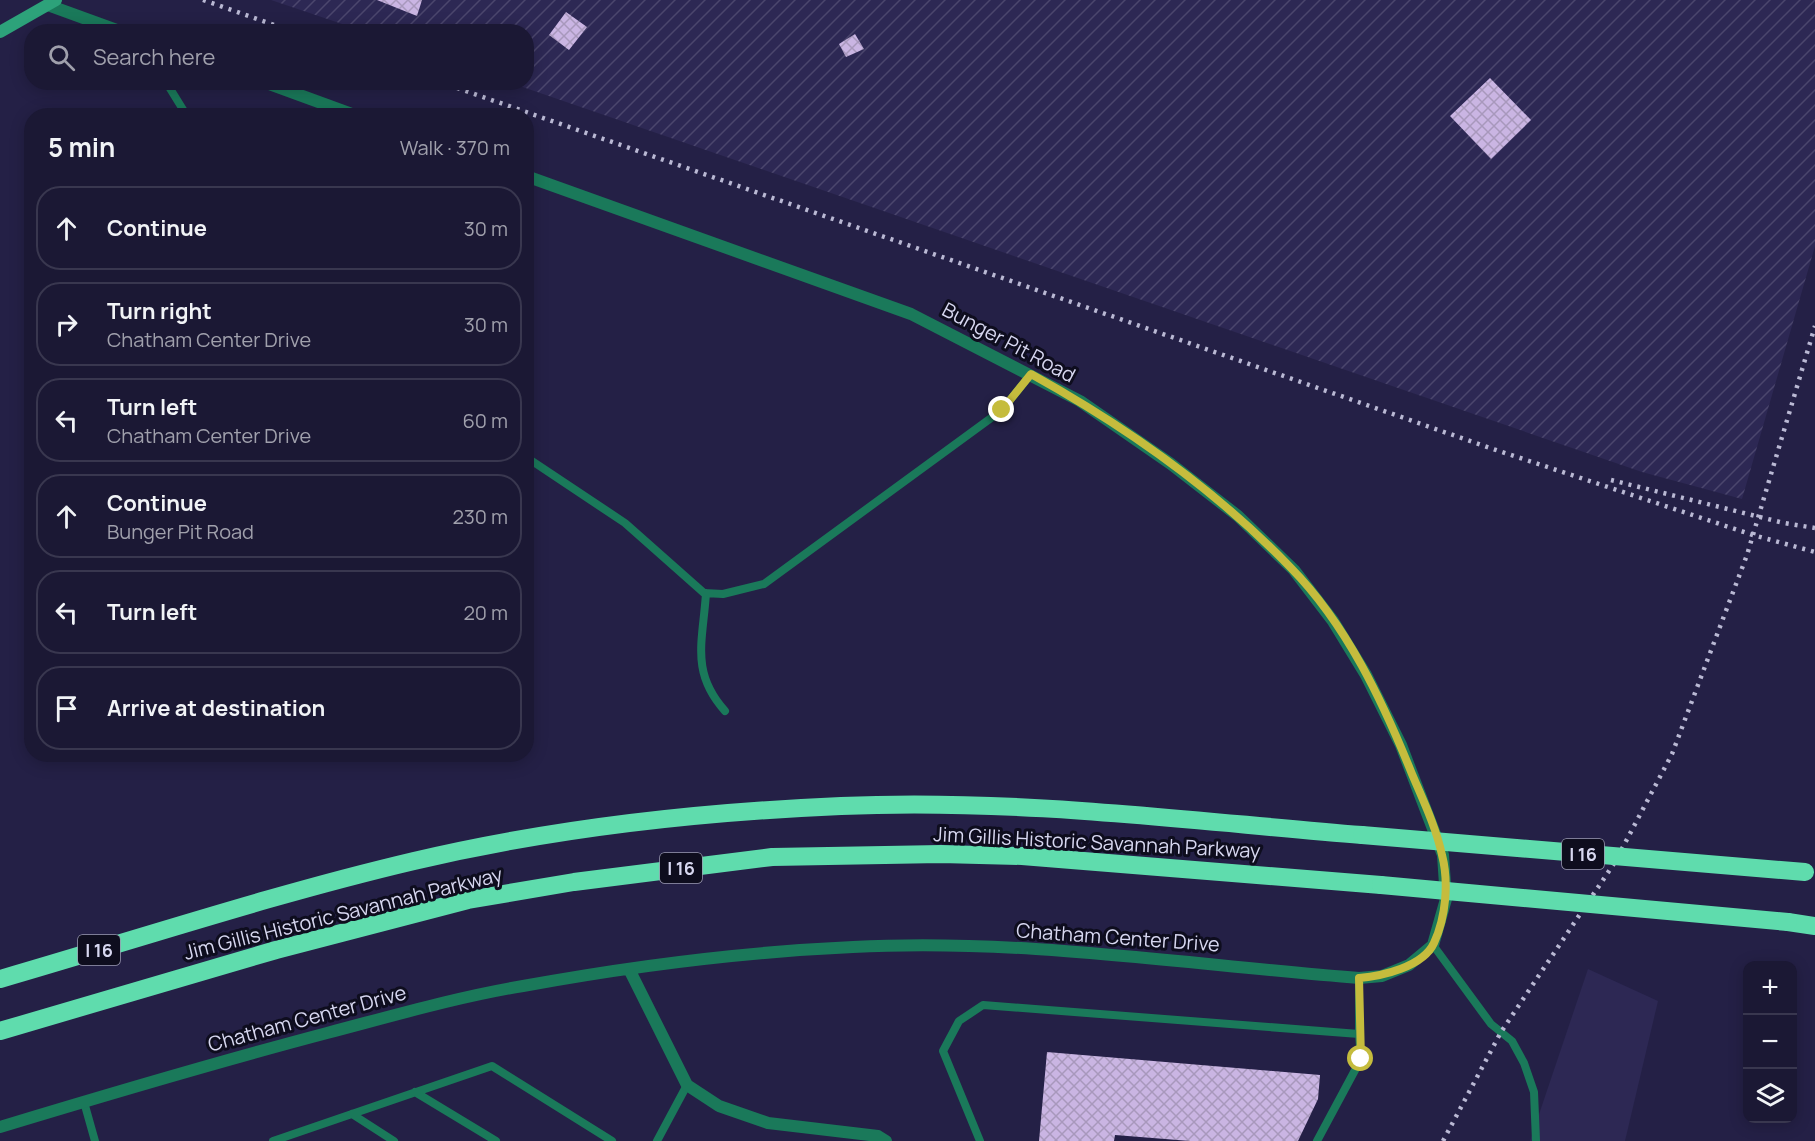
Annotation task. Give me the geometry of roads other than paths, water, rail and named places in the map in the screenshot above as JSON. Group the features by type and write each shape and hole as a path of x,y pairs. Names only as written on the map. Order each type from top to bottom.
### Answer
{"highway":[{"name":"Jim Gillis Historic Savannah Parkway","path":"0,980 235,909 416,861 629,824 844,806 937,806 1050,810 1810,873"},
{"name":"Jim Gillis Historic Savannah Parkway","path":"0,1031 276,950 468,900 574,882 772,857 941,854 1022,856 1381,885 1815,926"}],"street":[{"path":"0,32 52,2 103,24"},
{"path":"286,90 335,108"},
{"name":"Bunger Pit Road","path":"534,179 911,314 1080,401 1171,464 1238,516 1294,570 1333,621 1386,712 1443,855 1446,899 1433,945"},
{"name":"Chatham Center Drive","path":"0,1127 417,1009 522,986 629,969 855,947 952,947 1052,951 1359,978 1382,976 1409,965 1433,945"},
{"path":"629,969 687,1085 719,1106 768,1123 878,1136 886,1141"}],"lane":[{"path":"171,90 182,108"},
{"path":"534,462 625,523 706,593 723,594 764,584 1002,410 1031,374"},
{"path":"706,593 701,671 711,694 725,711"},
{"path":"1433,945 1491,1024 1512,1041 1524,1063 1534,1092 1536,1141"},
{"path":"1317,1141 1361,1059 1359,978"},
{"path":"980,1141 943,1051 958,1021 983,1005 1359,1034"},
{"path":"273,1141 492,1066 612,1141"},
{"path":"657,1141 687,1085"},
{"path":"415,1092 496,1141"},
{"path":"84,1102 95,1141"},
{"path":"352,1114 394,1141"}],"railway":[{"path":"203,0 271,24"},
{"path":"463,90 515,108"},
{"path":"534,115 1493,449 1753,535 1815,552"},
{"path":"1443,1141 1501,1032 1615,862 1672,754 1747,555 1815,326"},
{"path":"1611,480 1784,523 1815,528"}]}
